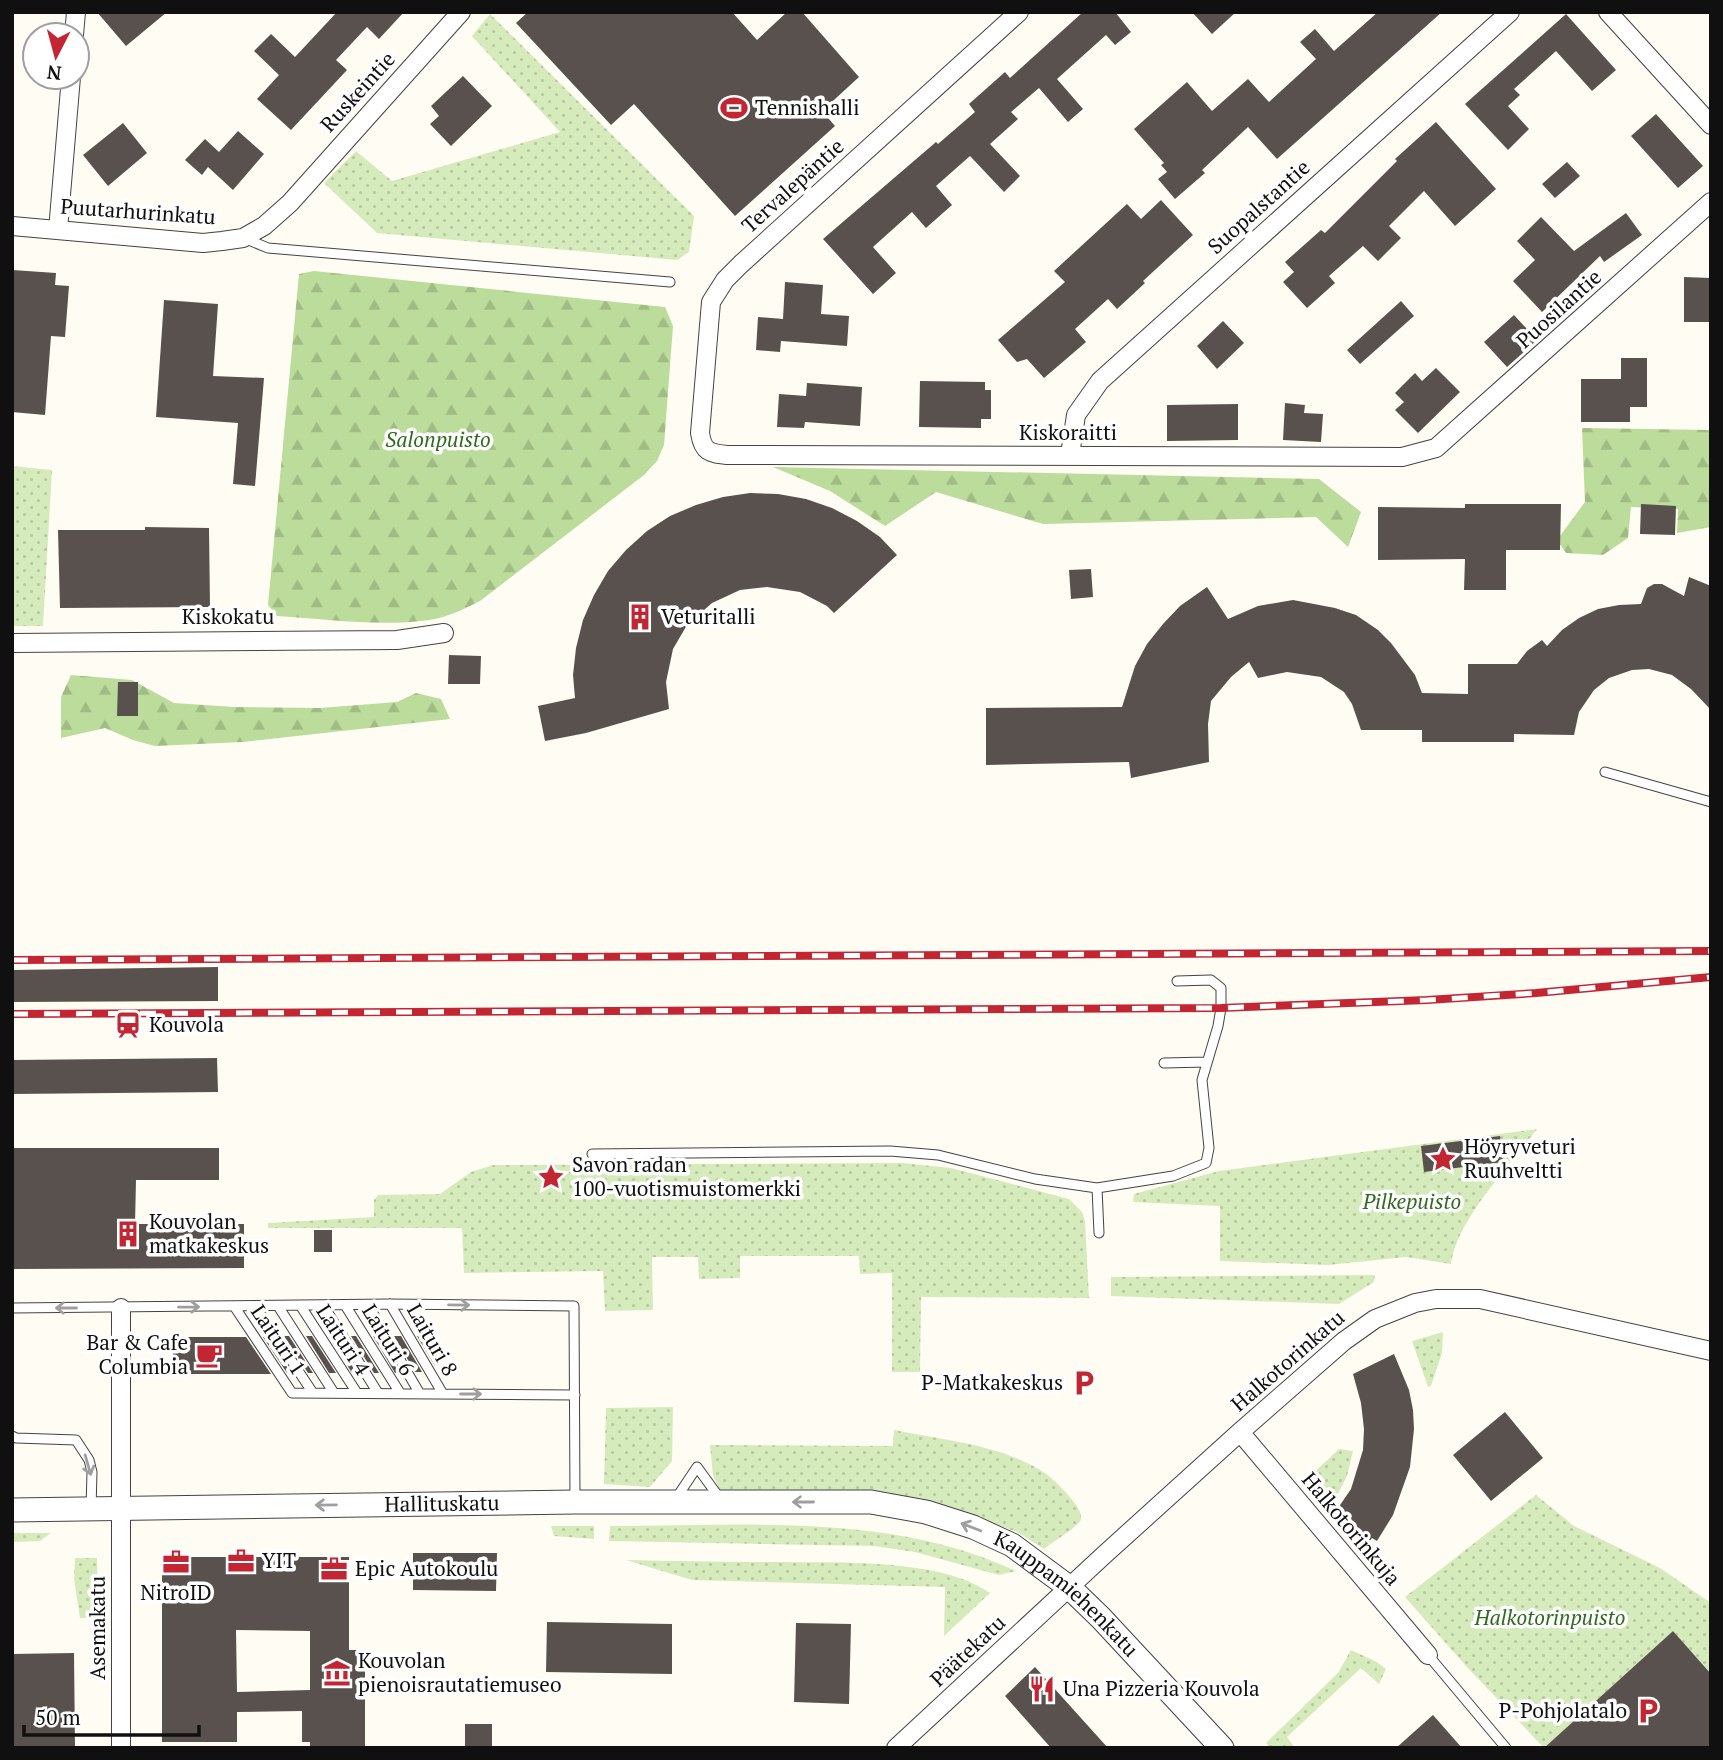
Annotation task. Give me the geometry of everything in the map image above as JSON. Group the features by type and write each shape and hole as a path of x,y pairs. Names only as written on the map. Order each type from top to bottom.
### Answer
{"street":[{"name":"Ruskeintie","path":"290,203 461,12"},
{"name":"Tervalepäntie","path":"702,445 700,433 710,303 715,293 741,264 1019,12"},
{"name":"Suopalstantie","path":"1070,455 1076,415 1100,381 1510,12"},
{"path":"1608,12 1711,125"},
{"path":"58,230 70,91"},
{"name":"Puosilantie","path":"1436,448 1711,202"},
{"name":"Puutarhurinkatu","path":"12,226 203,243 243,238 264,226 290,203"},
{"name":"Kiskoraitti","path":"702,445 711,453 727,455 1402,457 1436,448"},
{"name":"Kiskokatu","path":"12,643 397,640 444,633"},
{"name":"Halkotorinkatu","path":"1070,1588 1240,1432 1358,1329 1394,1310 1436,1299 1480,1299 1711,1351"},
{"name":"Asemakatu","path":"121,1308 121,1748"},
{"name":"Halkotorinkuja","path":"1240,1432 1428,1655"},
{"name":"Hallituskatu","path":"12,1510 575,1502 871,1502"},
{"name":"Kauppamiehenkatu","path":"871,1502 926,1512 973,1527 1012,1545 1070,1588 1101,1618 1214,1745"},
{"name":"Päätekatu","path":"896,1748 1070,1588"}],"lane":[{"path":"243,238 268,248 670,282"},
{"path":"1605,772 1711,802"},
{"path":"592,1154 890,1151 939,1156 1035,1179 1097,1188 1173,1176 1206,1163 1209,1148 1202,1080 1221,1007 1221,988 1211,981 1177,981"},
{"path":"1164,1063 1207,1062"},
{"path":"1097,1188 1099,1233"},
{"path":"12,1308 390,1304 574,1306 575,1502"},
{"name":"Laituri 8","path":"390,1304 443,1394"},
{"name":"Laituri 4","path":"300,1305 357,1393"},
{"path":"323,1305 378,1393"},
{"name":"Laituri 6","path":"345,1305 400,1393"},
{"path":"368,1305 420,1394"},
{"name":"Laituri 1","path":"234,1306 292,1393 313,1393"},
{"path":"255,1306 313,1393 575,1395"},
{"path":"278,1306 334,1393"},
{"path":"12,1436 76,1440 89,1460 92,1472 91,1509"},
{"path":"674,1502 697,1467 723,1502"},
{"path":"1428,1655 1506,1748"}],"green space":[{"path":"490,14 694,216 689,252 677,260 377,233 324,183 356,151 392,181 560,132 472,36"},
{"name":"Salonpuisto","path":"314,271 665,307 673,326 664,445 657,461 644,475 480,601 456,612 429,620 392,623 277,616 268,605 299,274"},
{"path":"1582,428 1711,430 1711,527 1677,533 1678,509 1631,507 1628,538 1603,555 1566,553 1557,540 1585,502"},
{"path":"12,466 52,470 43,626 12,626"},
{"path":"773,467 1319,479 1361,512 1348,547 1316,517 1043,524 936,492 885,526 830,491"},
{"path":"71,675 132,680 174,703 234,707 320,708 397,702 416,693 441,699 450,719 243,742 155,746 105,728 61,738 61,697"},
{"name":"Pilkepuisto","path":"1537,1129 1473,1212 1455,1247 1451,1264 1406,1257 1328,1265 1220,1261 1220,1206 1133,1202 1134,1194 1219,1171"},
{"path":"902,1163 951,1168 1069,1199 1082,1212 1085,1221 1089,1298 921,1297 920,1372 892,1372 892,1273 860,1274 859,1256 740,1256 740,1278 699,1279 698,1257 652,1257 653,1310 605,1311 603,1271 464,1273 462,1228 268,1228 268,1223 374,1217 374,1200 378,1195 440,1194 471,1172 493,1165"},
{"path":"1375,1275 1374,1282 1339,1304 1111,1296 1111,1277"},
{"path":"1443,1332 1442,1353 1431,1386 1428,1387 1412,1341"},
{"path":"673,1407 672,1461 650,1487 604,1484 606,1408"},
{"path":"894,1430 969,1444 1023,1461 1044,1472 1059,1485 1077,1506 1081,1519 1071,1530 1044,1549 1019,1533 939,1505 881,1494 720,1490 713,1475 710,1445 893,1446"},
{"path":"1339,1449 1353,1451 1347,1476 1332,1506 1307,1479"},
{"name":"Halkotorinpuisto","path":"1536,1495 1574,1526 1660,1568 1711,1603 1711,1674 1673,1631 1544,1748 1405,1597"},
{"path":"765,1525 868,1531 918,1539 968,1552 1016,1571 999,1575 915,1552 874,1546 609,1541 610,1526"},
{"path":"551,1526 594,1526 594,1539 554,1536"},
{"path":"12,1533 51,1533 40,1541 12,1542"},
{"path":"75,1558 97,1558 98,1596 94,1618 80,1618 74,1579"},
{"path":"626,1560 885,1564 943,1573 969,1581 990,1593 944,1636 945,1587 692,1580"},
{"path":"1351,1650 1386,1669 1379,1684 1361,1668 1287,1737 1295,1748 1270,1748 1266,1743 1338,1673"}],"building":[{"path":"97,12 167,12 126,46"},
{"path":"337,12 404,12 379,39 367,27 336,60 347,70 291,130 257,99 279,75 254,51 271,34 295,57"},
{"name":"Tennishalli","path":"528,12 732,12 757,40 787,12 802,12 859,77 822,111 835,126 735,216 634,104 611,125 516,23"},
{"path":"1083,12 1115,12 1131,32 1115,45 1106,35 1057,79 1083,109 1068,122 1039,88 1011,112 1018,119 990,144 1020,176 1004,192 970,156 936,186 952,205 926,228 912,212 873,247 896,273 873,294 823,239 975,112 969,104 1005,72 1010,78"},
{"path":"1192,12 1236,12 1212,34"},
{"path":"1378,12 1442,12 1277,159 1248,127 1202,170 1205,173 1175,199 1158,179 1167,172 1161,165 1164,163 1134,129 1187,82 1212,111 1248,79 1269,102 1316,59 1300,42 1315,29 1334,51"},
{"path":"1566,14 1616,70 1592,91 1556,51 1514,89 1520,95 1508,106 1529,129 1508,150 1465,104"},
{"path":"463,76 492,106 451,146 430,124 439,116 431,106"},
{"path":"1656,114 1703,166 1678,188 1631,136"},
{"path":"1436,122 1496,189 1455,226 1424,191 1389,226 1401,238 1378,261 1363,246 1329,276 1335,283 1307,308 1283,282 1294,272 1285,262 1321,230 1325,233 1397,161 1395,159"},
{"path":"123,123 147,153 108,186 83,155"},
{"path":"238,131 264,154 233,190 208,167 202,175 185,160 205,139 219,152"},
{"path":"1567,162 1580,176 1555,198 1542,184"},
{"path":"1161,200 1193,235 1117,309 1108,299 1075,329 1086,342 1044,378 1027,359 1017,362 998,340 1065,282 1054,271 1127,204 1141,219"},
{"path":"1626,213 1642,235 1604,262 1600,256 1542,312 1513,281 1535,260 1517,241 1541,217 1574,251"},
{"path":"12,270 56,273 55,285 69,286 65,337 51,336 45,415 12,412"},
{"path":"1684,277 1711,278 1711,322 1684,322"},
{"path":"785,282 823,285 821,314 849,316 847,346 781,341 780,352 756,350 758,317 783,319"},
{"path":"164,300 218,304 213,376 264,378 255,486 233,484 238,423 156,417"},
{"path":"1401,301 1414,316 1360,364 1347,350"},
{"path":"1514,315 1537,340 1507,367 1484,342"},
{"path":"1223,321 1244,343 1217,369 1197,346"},
{"path":"1621,358 1647,358 1647,407 1630,407 1630,422 1581,422 1581,379 1621,379"},
{"path":"1436,368 1460,392 1418,433 1395,410 1404,402 1395,393 1415,373 1422,381"},
{"path":"920,381 985,382 985,390 991,390 991,419 981,419 981,428 919,427"},
{"path":"807,383 862,387 860,426 805,422 804,428 777,427 779,394 806,396"},
{"path":"1285,403 1305,405 1304,413 1323,414 1321,442 1283,440"},
{"path":"1238,404 1238,440 1167,441 1167,405"},
{"name":"Veturitalli","path":"750,493 806,499 832,508 880,537 897,555 834,613 827,606 800,592 767,587 740,590 712,603 687,625 673,649 666,682 669,709 586,733 545,741 538,706 575,698 573,675 583,620 608,571 647,531 670,516 723,497"},
{"path":"1465,504 1561,504 1560,550 1506,550 1506,590 1464,590 1465,559 1378,560 1378,507 1465,508"},
{"path":"1641,504 1676,506 1675,535 1640,534"},
{"path":"145,527 209,528 210,607 60,608 58,530 145,530"},
{"path":"1091,569 1093,597 1071,599 1069,570"},
{"path":"1689,577 1711,586 1711,710 1691,689 1672,675 1649,669 1632,670 1609,678 1594,690 1579,712 1574,735 1514,734 1514,742 1422,742 1422,730 1361,730 1352,704 1344,692 1321,677 1287,672 1258,678 1249,662 1231,677 1211,701 1208,724 1209,762 1131,778 1129,762 986,765 986,708 1122,707 1135,666 1147,644 1180,606 1207,587 1228,619 1258,606 1293,600 1356,615 1391,643 1415,675 1422,693 1468,694 1468,664 1517,664 1527,651 1542,640 1547,646 1562,630 1579,618 1598,609 1641,604 1647,588 1654,584 1662,584 1684,596"},
{"path":"449,655 481,656 480,684 448,684"},
{"path":"118,682 138,682 138,716 117,716"},
{"path":"218,967 218,1001 12,1002 12,970"},
{"path":"217,1058 218,1092 12,1094 12,1060"},
{"path":"1500,1136 1503,1162 1424,1172 1421,1146"},
{"path":"12,1148 219,1148 219,1180 136,1180 135,1224 244,1224 244,1268 12,1269"},
{"path":"314,1230 332,1230 332,1252 314,1252"},
{"path":"284,1336 289,1336 313,1373 308,1373"},
{"path":"306,1336 312,1336 336,1373 329,1373"},
{"path":"329,1336 334,1336 357,1373 352,1373"},
{"path":"351,1336 356,1336 379,1373 374,1373"},
{"path":"373,1336 378,1336 399,1373 395,1373"},
{"path":"394,1336 401,1336 422,1372 415,1372"},
{"path":"417,1336 435,1336 435,1366"},
{"name":"Bar & Cafe Columbia","path":"173,1337 246,1337 271,1374 173,1374"},
{"path":"263,1337 267,1337 291,1373 287,1373"},
{"path":"1394,1354 1409,1390 1413,1410 1410,1467 1393,1515 1377,1541 1372,1538 1366,1546 1336,1511 1351,1489 1363,1450 1361,1403 1353,1374"},
{"path":"1505,1412 1543,1458 1491,1501 1453,1455"},
{"path":"413,1553 497,1553 496,1591 413,1590"},
{"path":"162,1557 349,1557 349,1650 365,1650 365,1748 310,1748 310,1742 302,1742 302,1711 237,1712 237,1742 162,1742","holes":["236,1630 310,1631 310,1690 237,1692"]},
{"path":"547,1622 672,1624 672,1674 546,1672"},
{"path":"796,1623 851,1624 849,1704 794,1702"},
{"name":"P-Pohjolatalo","path":"1673,1631 1711,1674 1711,1748 1544,1748"},
{"path":"74,1653 75,1748 12,1748 12,1654"},
{"path":"1035,1667 1108,1748 1051,1748 1005,1696"},
{"path":"1433,1715 1462,1748 1396,1748"},
{"path":"465,1724 492,1724 492,1748 465,1748"}],"railway":[{"path":"12,960 1711,951"},
{"path":"12,1014 1221,1008 1427,1000 1711,977"}],"place":[{"name":"Tennishalli","path":"734,108"},
{"name":"Veturitalli","path":"640,617"},
{"name":"Kouvola","path":"128,1025"},
{"name":"Höyryveturi Ruuhveltti","path":"1443,1159"},
{"name":"Savon radan 100-vuotismuistomerkki","path":"551,1177"},
{"name":"Kouvolan matkakeskus","path":"128,1234"},
{"name":"Bar & Cafe Columbia","path":"209,1355"},
{"name":"P-Matkakeskus","path":"1084,1383"},
{"name":"YIT","path":"241,1561"},
{"name":"NitroID","path":"176,1562"},
{"name":"Epic Autokoulu","path":"334,1569"},
{"name":"Kouvolan pienoisrautatiemuseo","path":"337,1673"},
{"name":"Una Pizzeria Kouvola","path":"1042,1689"},
{"name":"P-Pohjolatalo","path":"1648,1711"}]}
